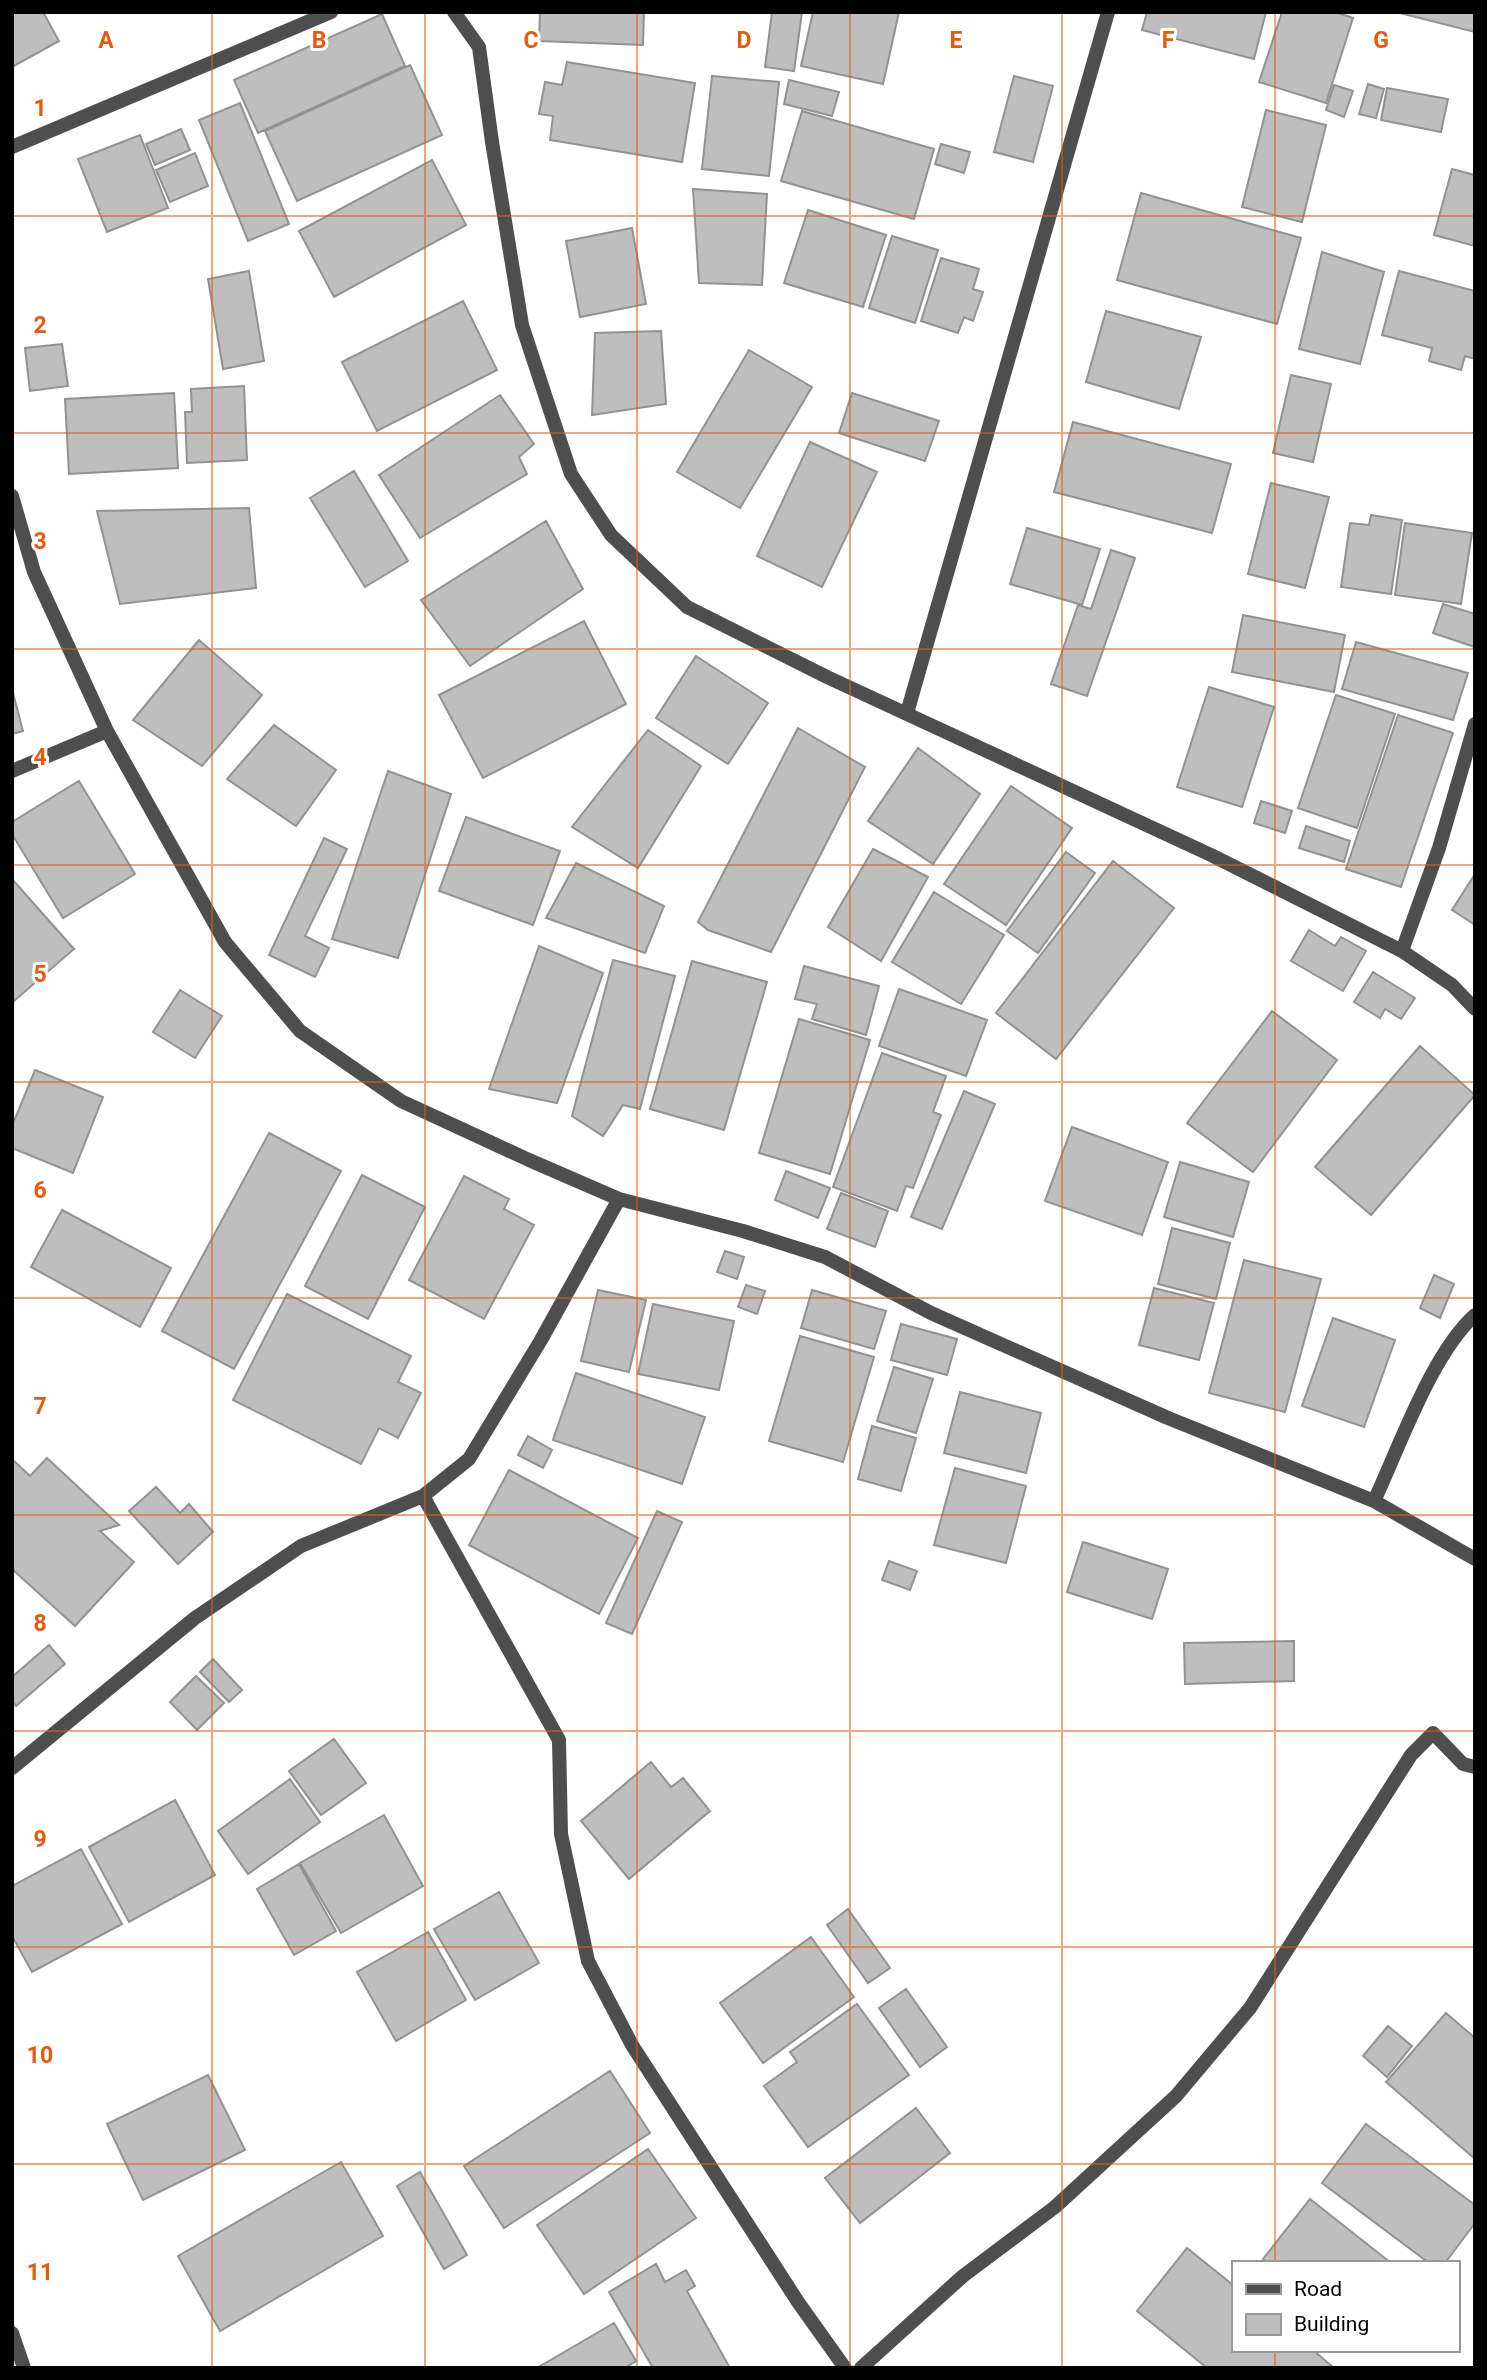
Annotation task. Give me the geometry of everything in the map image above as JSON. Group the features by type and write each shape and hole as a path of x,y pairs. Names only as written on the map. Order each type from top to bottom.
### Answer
{"street":[{"path":"12,147 331,12"},
{"path":"454,12 479,47 522,325 571,474 611,535 687,607 1211,855 1402,951 1452,985 1475,1009"},
{"path":"907,713 1108,12"},
{"path":"12,496 34,572 107,731 225,942 300,1031 401,1101 619,1199 743,1231 825,1257 930,1313 1168,1418 1374,1501 1475,1559"},
{"path":"1402,951 1439,848 1475,724"},
{"path":"12,771 107,731"},
{"path":"12,1768 195,1618 302,1546 423,1496 469,1459 541,1340 619,1199"},
{"path":"1374,1501 1435,1369 1464,1324 1475,1315"},
{"path":"423,1496 559,1740 561,1834 588,1961 639,2057 798,2302 845,2368"},
{"path":"861,2368 963,2276 1055,2207 1176,2096 1250,2008 1411,1755 1433,1733 1463,1764 1475,1768"},
{"path":"12,2333 24,2368"}],"building":[{"path":"12,12 43,12 59,41 12,67"},
{"path":"540,12 644,12 643,45 539,41"},
{"path":"772,12 802,12 794,71 765,67"},
{"path":"813,12 899,12 883,84 801,66"},
{"path":"1147,12 1266,12 1254,59 1142,30"},
{"path":"1282,12 1335,12 1353,18 1326,103 1259,82"},
{"path":"1396,12 1475,12 1475,32"},
{"path":"382,14 405,66 258,133 234,80"},
{"path":"567,62 695,83 682,162 550,140 553,116 539,114 545,82 562,85"},
{"path":"410,65 442,135 297,201 265,131"},
{"path":"712,76 779,82 769,176 702,169"},
{"path":"1014,76 1053,86 1033,162 994,152"},
{"path":"789,80 839,92 832,116 784,104"},
{"path":"1368,84 1384,89 1376,118 1359,114"},
{"path":"1334,85 1353,91 1344,117 1326,110"},
{"path":"1387,88 1448,99 1441,132 1381,120"},
{"path":"240,103 289,224 248,241 199,120"},
{"path":"1266,110 1326,125 1302,222 1242,207"},
{"path":"802,111 934,149 914,219 781,181"},
{"path":"181,129 190,150 155,165 146,144"},
{"path":"140,135 168,208 107,232 78,159"},
{"path":"941,144 970,152 964,173 935,164"},
{"path":"195,153 208,186 170,202 156,170"},
{"path":"432,160 466,225 334,297 299,231"},
{"path":"1452,169 1475,175 1475,246 1434,235"},
{"path":"693,189 767,194 762,285 699,283"},
{"path":"1141,193 1301,238 1277,324 1117,280"},
{"path":"808,210 886,235 863,307 784,283"},
{"path":"632,228 646,304 580,317 566,241"},
{"path":"892,236 938,250 915,323 869,308"},
{"path":"1322,252 1384,272 1360,364 1299,349"},
{"path":"941,258 979,269 973,289 983,292 973,321 964,317 958,333 921,321"},
{"path":"249,271 264,361 223,369 208,279"},
{"path":"1399,271 1475,291 1475,359 1465,356 1461,370 1429,361 1432,348 1382,335"},
{"path":"463,301 497,370 377,431 342,362"},
{"path":"1106,311 1201,337 1179,409 1086,382"},
{"path":"661,331 666,404 592,415 595,333"},
{"path":"62,344 68,386 30,391 25,348"},
{"path":"749,350 812,387 740,508 677,472"},
{"path":"1291,375 1331,384 1313,462 1273,453"},
{"path":"244,386 247,460 187,463 185,412 192,412 191,389"},
{"path":"174,393 178,468 69,474 65,399"},
{"path":"852,393 939,421 925,461 839,433"},
{"path":"500,395 534,444 519,457 527,474 420,538 379,475"},
{"path":"1073,422 1231,464 1212,533 1054,492"},
{"path":"810,442 877,472 822,587 757,556"},
{"path":"354,471 408,561 365,587 310,498"},
{"path":"1271,483 1329,497 1305,588 1248,574"},
{"path":"249,508 256,588 120,604 97,511"},
{"path":"1371,515 1402,520 1391,594 1341,587 1350,523 1369,525"},
{"path":"546,521 583,589 470,666 421,600"},
{"path":"1405,523 1472,533 1461,604 1395,595"},
{"path":"1027,528 1100,549 1082,605 1010,584"},
{"path":"1111,550 1135,558 1087,696 1051,684 1078,605 1091,609"},
{"path":"1443,604 1475,614 1475,647 1433,633"},
{"path":"1243,615 1345,635 1334,692 1232,672"},
{"path":"584,621 626,704 483,778 439,695"},
{"path":"199,640 262,695 202,766 133,720"},
{"path":"1356,642 1468,673 1453,720 1342,689"},
{"path":"696,656 768,703 728,764 656,718"},
{"path":"1209,687 1274,707 1242,807 1177,787"},
{"path":"12,689 23,731 12,734"},
{"path":"1336,695 1395,714 1357,828 1298,808"},
{"path":"1398,715 1453,733 1401,887 1346,869"},
{"path":"274,725 336,770 296,826 227,779"},
{"path":"798,728 865,767 771,952 708,930 698,922"},
{"path":"648,730 701,766 638,868 572,827"},
{"path":"918,748 980,794 933,864 868,821"},
{"path":"388,771 451,794 398,958 332,939"},
{"path":"79,781 135,874 63,918 12,834 12,822"},
{"path":"1011,786 1072,828 1006,925 944,884"},
{"path":"1261,801 1292,811 1285,833 1254,823"},
{"path":"466,817 560,851 533,925 439,891"},
{"path":"1306,826 1350,841 1344,862 1299,848"},
{"path":"324,838 347,849 305,936 329,948 315,977 269,955"},
{"path":"873,849 928,877 881,961 828,927"},
{"path":"1066,852 1095,873 1038,953 1007,931"},
{"path":"1113,861 1174,908 1056,1059 996,1013"},
{"path":"576,863 664,906 645,953 546,918"},
{"path":"1475,874 1475,925 1452,910"},
{"path":"12,879 74,949 13,1002 12,1001"},
{"path":"934,892 1004,935 961,1004 892,962"},
{"path":"1309,930 1335,946 1341,937 1366,951 1343,991 1291,961"},
{"path":"539,946 603,973 557,1103 489,1089"},
{"path":"613,960 675,976 640,1109 623,1105 603,1136 572,1116"},
{"path":"692,961 767,982 724,1130 650,1109"},
{"path":"804,966 879,986 866,1035 812,1019 817,1004 795,999"},
{"path":"1373,972 1415,998 1401,1019 1385,1009 1380,1018 1354,1002"},
{"path":"899,989 987,1020 966,1076 879,1046"},
{"path":"180,990 222,1016 195,1058 153,1032"},
{"path":"1272,1011 1337,1060 1253,1172 1187,1123"},
{"path":"799,1019 870,1040 830,1174 759,1153"},
{"path":"1420,1046 1475,1095 1371,1215 1315,1167"},
{"path":"882,1053 946,1076 933,1112 941,1115 913,1188 906,1186 897,1211 833,1187"},
{"path":"35,1070 103,1097 73,1173 12,1148 12,1126"},
{"path":"964,1091 995,1104 942,1229 911,1217"},
{"path":"1072,1127 1168,1162 1142,1235 1045,1201"},
{"path":"269,1133 341,1171 234,1369 162,1331"},
{"path":"1180,1162 1249,1182 1233,1237 1164,1217"},
{"path":"786,1171 830,1188 818,1218 775,1200"},
{"path":"362,1175 425,1207 368,1319 305,1286"},
{"path":"464,1176 509,1199 504,1209 534,1225 484,1319 409,1280"},
{"path":"841,1193 888,1211 875,1247 827,1229"},
{"path":"62,1210 171,1268 140,1327 31,1267"},
{"path":"1172,1228 1230,1243 1216,1299 1158,1284"},
{"path":"725,1251 744,1257 737,1279 717,1272"},
{"path":"1244,1260 1321,1279 1285,1412 1209,1393"},
{"path":"1434,1275 1454,1284 1440,1318 1420,1308"},
{"path":"746,1285 765,1291 757,1314 738,1307"},
{"path":"1154,1288 1214,1303 1199,1360 1139,1345"},
{"path":"598,1290 646,1300 629,1372 581,1361"},
{"path":"812,1290 886,1311 874,1349 801,1328"},
{"path":"287,1294 411,1356 398,1382 421,1393 398,1438 379,1428 361,1464 233,1400"},
{"path":"653,1304 734,1321 719,1390 638,1374"},
{"path":"1333,1318 1395,1340 1364,1427 1302,1406"},
{"path":"901,1324 957,1339 947,1375 891,1360"},
{"path":"800,1336 874,1357 843,1462 769,1441"},
{"path":"894,1367 933,1379 916,1433 877,1421"},
{"path":"576,1373 705,1417 682,1484 553,1440"},
{"path":"960,1392 1041,1413 1026,1473 944,1453"},
{"path":"872,1426 916,1438 901,1491 858,1479"},
{"path":"528,1436 552,1450 543,1468 518,1455"},
{"path":"47,1458 119,1525 100,1531 134,1562 75,1626 12,1569 12,1459 30,1476"},
{"path":"955,1468 1026,1486 1006,1563 934,1545"},
{"path":"509,1470 638,1538 599,1614 469,1545"},
{"path":"156,1487 180,1513 189,1504 213,1532 178,1564 129,1511"},
{"path":"657,1511 682,1522 632,1634 606,1623"},
{"path":"1083,1542 1168,1569 1152,1619 1067,1592"},
{"path":"889,1561 917,1571 910,1590 882,1580"},
{"path":"1294,1641 1294,1681 1185,1684 1184,1643"},
{"path":"49,1645 65,1664 16,1706 12,1701 12,1677"},
{"path":"213,1659 242,1690 229,1702 200,1672"},
{"path":"196,1676 224,1703 197,1730 170,1702"},
{"path":"334,1739 366,1783 321,1815 289,1771"},
{"path":"651,1762 671,1787 683,1778 710,1811 629,1879 581,1821"},
{"path":"290,1779 320,1822 248,1874 218,1831"},
{"path":"175,1800 215,1875 129,1922 89,1847"},
{"path":"384,1815 423,1886 341,1933 300,1863"},
{"path":"81,1849 122,1924 32,1972 12,1936 12,1886"},
{"path":"299,1864 336,1931 294,1955 257,1889"},
{"path":"499,1892 539,1963 475,2000 434,1929"},
{"path":"848,1909 890,1968 868,1983 827,1925"},
{"path":"428,1932 466,2000 396,2041 357,1972"},
{"path":"811,1937 854,1997 763,2063 720,2003"},
{"path":"906,1989 947,2047 920,2067 879,2008"},
{"path":"857,2004 909,2075 808,2147 764,2086 797,2062 790,2052"},
{"path":"1446,2013 1475,2038 1475,2159 1386,2082"},
{"path":"1388,2026 1412,2046 1387,2077 1363,2056"},
{"path":"610,2071 650,2133 504,2228 464,2166"},
{"path":"208,2075 245,2150 143,2200 107,2124"},
{"path":"916,2108 950,2153 860,2223 825,2178"},
{"path":"1366,2124 1475,2205 1475,2223 1446,2261 1426,2261 1322,2183"},
{"path":"648,2149 696,2218 584,2294 537,2225"},
{"path":"341,2162 383,2236 220,2331 178,2256"},
{"path":"420,2172 467,2255 444,2269 397,2186"},
{"path":"1310,2199 1388,2261 1266,2261 1263,2259"},
{"path":"1187,2248 1232,2284 1232,2352 1315,2352 1334,2368 1207,2368 1137,2311"},
{"path":"656,2264 665,2282 686,2270 695,2286 687,2291 730,2368 653,2368 609,2292"},
{"path":"614,2323 636,2361 625,2368 537,2368"}]}
